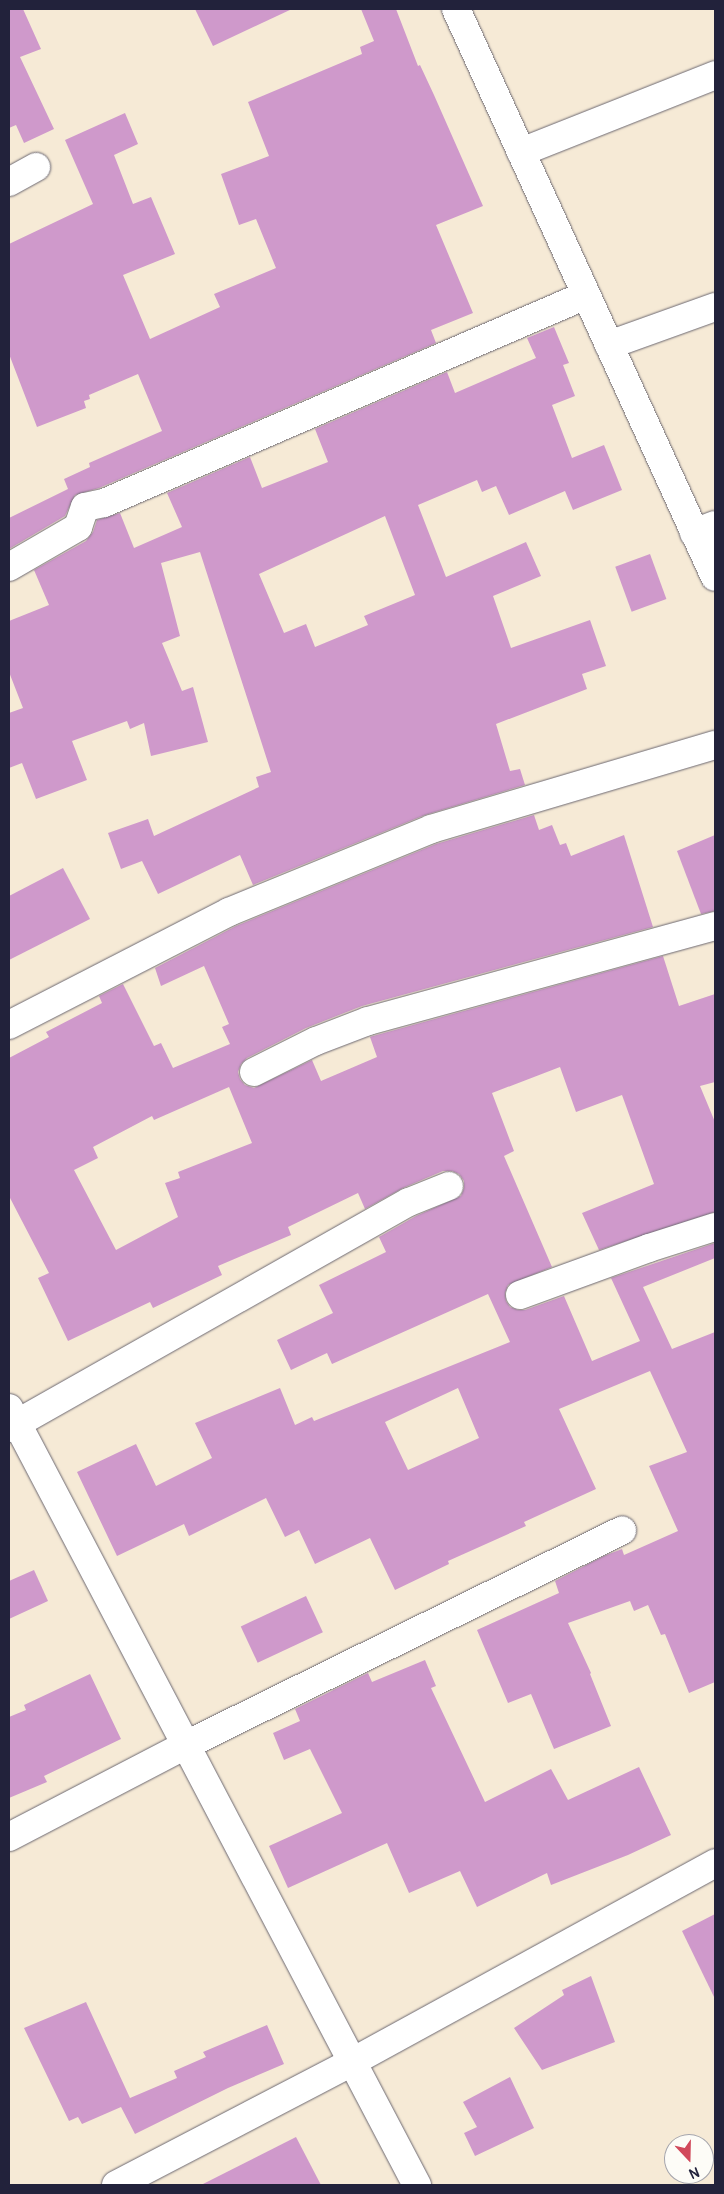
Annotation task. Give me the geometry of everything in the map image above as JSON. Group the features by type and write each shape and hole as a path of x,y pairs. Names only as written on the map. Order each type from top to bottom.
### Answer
{"street":[{"path":"456,9 609,345 704,529 715,577"},
{"path":"521,152 715,75"},
{"path":"9,182 36,167"},
{"path":"9,567 78,527 85,508 113,500 586,295"},
{"path":"609,345 715,307"},
{"path":"9,1025 229,912 431,829 715,745"},
{"path":"254,1072 316,1041 368,1021 715,926"},
{"path":"417,2185 186,1745 12,1420 409,1202 449,1186"},
{"path":"520,1295 648,1248 715,1227"},
{"path":"9,1837 186,1745 622,1530"},
{"path":"116,2185 352,2062 715,1863"}],"building":[{"path":"9,9 23,9 41,49 20,57 54,129 24,143 16,125 9,128"},
{"path":"195,9 292,9 213,46"},
{"path":"361,9 396,9 418,66 420,65 434,95 483,206 436,225 473,313 431,330 436,343 99,488 75,495 65,516 9,549 9,518 68,489 64,479 90,467 89,463 162,431 138,374 89,395 90,399 84,401 86,408 37,427 9,354 9,244 93,204 65,140 125,113 138,144 114,155 133,204 151,197 175,254 123,275 150,339 220,307 214,294 276,268 256,219 239,225 221,174 269,156 248,102 362,54 360,47 374,41"},
{"path":"554,327 569,363 563,365 575,396 552,405 572,458 604,445 622,490 573,510 565,491 509,515 496,486 482,492 477,480 418,505 446,577 526,542 541,576 493,596 511,648 590,620 606,666 582,674 587,689 496,724 510,771 520,769 525,785 425,815 253,885 240,855 158,894 142,861 121,869 108,833 148,819 154,836 259,787 256,777 271,772 200,552 161,563 180,636 162,643 182,691 193,687 208,742 151,756 144,723 130,729 127,721 72,741 87,780 36,799 22,763 9,768 9,713 23,708 9,672 9,621 49,605 34,570 86,541 93,532 97,520 120,513 134,548 182,527 167,493 250,457 262,488 328,462 315,429 447,372 455,393 536,358 527,338","holes":["385,516 415,595 364,616 368,625 315,647 306,624 284,633 259,574"]},
{"path":"650,554 666,599 632,612 615,567"},
{"path":"534,815 539,830 552,825 560,845 566,843 571,856 624,835 653,927 362,1006 306,1028 247,1058 241,1064 238,1072 240,1079 245,1085 254,1088 312,1060 321,1081 377,1057 370,1037 663,956 679,1006 715,994 715,1082 700,1086 715,1122 715,1212 599,1250 582,1213 654,1184 622,1095 576,1112 560,1067 492,1093 514,1151 504,1156 552,1267 508,1285 505,1293 506,1301 510,1307 525,1310 564,1296 592,1361 640,1341 611,1278 715,1243 715,1258 643,1287 672,1349 715,1332 715,1682 689,1693 665,1634 661,1635 648,1605 634,1611 630,1601 568,1623 591,1673 611,1726 554,1749 531,1694 508,1703 477,1630 559,1593 555,1581 604,1556 622,1549 624,1555 678,1531 649,1466 687,1452 650,1371 559,1409 596,1489 524,1522 526,1526 448,1561 449,1564 395,1590 370,1538 315,1564 299,1530 285,1537 266,1498 189,1536 184,1524 117,1556 77,1472 136,1444 156,1486 212,1458 195,1423 280,1388 295,1425 312,1417 314,1421 510,1342 488,1294 332,1364 327,1353 291,1370 277,1340 333,1313 319,1285 386,1252 379,1237 416,1216 461,1196 464,1181 459,1174 452,1171 443,1171 403,1188 365,1209 358,1193 288,1227 291,1235 218,1266 222,1275 153,1308 150,1302 68,1341 38,1278 49,1273 9,1196 9,1058 49,1037 46,1032 102,1003 99,996 123,984 154,1046 161,1043 173,1068 230,1044 222,1027 229,1024 204,966 161,986 155,968 236,926 436,844","holes":["229,1087 252,1143 178,1172 180,1178 165,1183 178,1217 116,1250 74,1170 98,1158 93,1147 152,1116 154,1120","458,1388 479,1438 408,1470 385,1422"]},
{"path":"715,835 715,911 701,914 677,851"},
{"path":"63,868 90,919 9,960 9,896"},
{"path":"34,1570 48,1601 9,1619 9,1581"},
{"path":"306,1596 323,1632 258,1663 241,1626"},
{"path":"425,1660 436,1686 431,1688 485,1802 551,1769 568,1800 639,1767 671,1835 628,1855 551,1885 547,1873 477,1907 460,1871 409,1893 387,1843 288,1888 269,1846 342,1813 310,1749 284,1760 273,1733 300,1721 295,1709 368,1673 372,1682"},
{"path":"90,1674 121,1739 44,1776 47,1782 9,1798 9,1717 26,1710 24,1705"},
{"path":"715,1914 715,1999 682,1931"},
{"path":"591,1976 615,2042 542,2070 514,2028 564,1995 562,1990"},
{"path":"86,2002 130,2098 177,2078 174,2071 206,2057 203,2052 267,2025 284,2064 228,2088 135,2134 121,2107 82,2124 78,2117 69,2121 24,2028"},
{"path":"510,2077 534,2128 475,2156 464,2133 477,2127 463,2102"},
{"path":"296,2137 321,2185 201,2185"}]}
